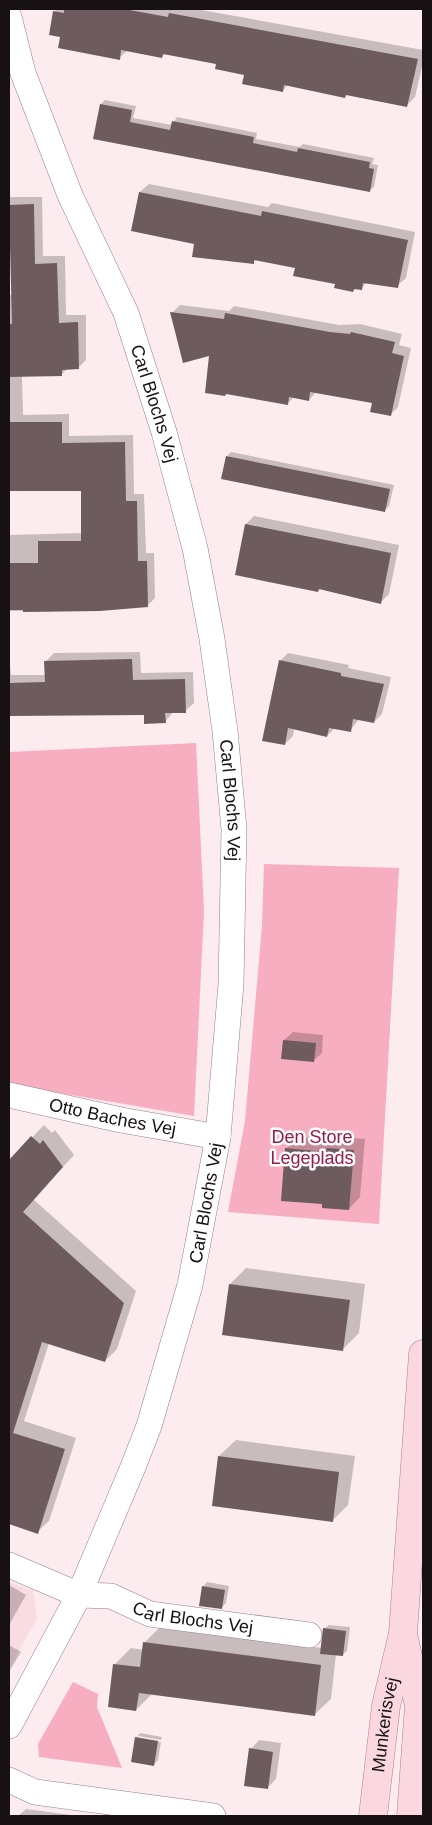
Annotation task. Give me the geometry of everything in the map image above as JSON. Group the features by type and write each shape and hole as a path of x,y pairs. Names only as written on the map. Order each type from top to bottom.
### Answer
{"main road":[{"name":"Munkerisvej","path":"373,1816 386,1706 403,1633 423,1354"},
{"name":"Munkerisvej","path":"403,1633 419,1705 411,1816"}],"street":[{"name":"Carl Blochs Vej","path":"9,17 23,73 60,173 126,314 164,432 195,548 208,621 225,731 234,829 231,984 218,1137 190,1285 147,1431 79,1595 9,1726"},
{"name":"Otto Baches Vej","path":"9,1095 112,1118 218,1137"},
{"path":"9,1565 79,1595"},
{"name":"Carl Blochs Vej","path":"79,1595 111,1596 150,1614 309,1635"},
{"path":"9,1780 35,1792 213,1816"}],"shaded area":[{"path":"9,1582 33,1591 37,1618 9,1669"}],"green space":[{"path":"196,743 204,911 194,1116 19,1086 9,1082 9,752"},
{"name":"Den Store Legeplads","path":"264,864 399,868 379,1224 228,1212 245,1121 262,925"},
{"path":"73,1682 98,1694 97,1707 122,1768 39,1757 38,1744"}],"building":[{"path":"64,9 124,9 168,17 169,13 418,59 407,107 346,95 345,98 284,85 283,92 242,84 244,75 215,69 216,64 163,54 162,58 121,50 120,60 58,48 60,37 49,35 53,11 64,13"},
{"path":"100,104 132,110 130,122 170,130 172,121 254,137 253,143 297,152 298,148 370,162 369,168 374,169 370,192 93,139"},
{"path":"139,192 261,216 262,211 408,240 398,288 363,283 362,290 354,289 353,292 334,288 335,284 293,276 295,268 254,260 254,264 192,257 194,244 131,231"},
{"path":"34,204 35,264 57,263 59,323 78,322 79,369 62,370 62,376 9,377 9,324 12,324 9,205"},
{"path":"170,312 224,319 225,313 330,332 350,334 351,332 395,342 392,353 404,356 391,416 370,412 372,403 310,392 309,401 289,397 288,405 226,394 225,396 205,393 209,356 183,363"},
{"path":"9,422 62,422 62,443 125,442 126,501 137,501 138,561 147,561 148,607 100,611 23,612 23,610 9,610 9,563 38,563 38,541 81,541 81,491 9,491"},
{"path":"226,456 390,489 385,512 221,479"},
{"path":"245,524 391,553 381,604 319,589 318,592 235,575"},
{"path":"132,659 133,680 185,679 186,713 165,713 166,723 144,724 144,715 9,716 9,683 45,682 44,661"},
{"path":"279,660 341,673 341,676 384,684 374,723 353,719 351,732 329,728 327,737 288,728 285,745 262,741"},
{"path":"283,1040 316,1043 314,1062 281,1059"},
{"path":"31,1136 40,1144 43,1140 63,1167 23,1212 124,1303 105,1362 42,1342 13,1433 65,1449 38,1534 9,1524 9,1160"},
{"path":"285,1148 326,1152 327,1148 354,1150 349,1210 322,1208 322,1204 281,1201"},
{"path":"229,1284 350,1300 343,1351 222,1335"},
{"path":"218,1456 339,1472 333,1522 212,1506"},
{"path":"202,1586 225,1590 222,1609 199,1606"},
{"path":"323,1628 346,1631 343,1656 320,1654"},
{"path":"143,1642 321,1665 315,1716 139,1693 136,1711 108,1707 113,1664 140,1667"},
{"path":"135,1737 158,1741 154,1766 131,1762"},
{"path":"249,1748 273,1752 268,1789 244,1786"}]}
